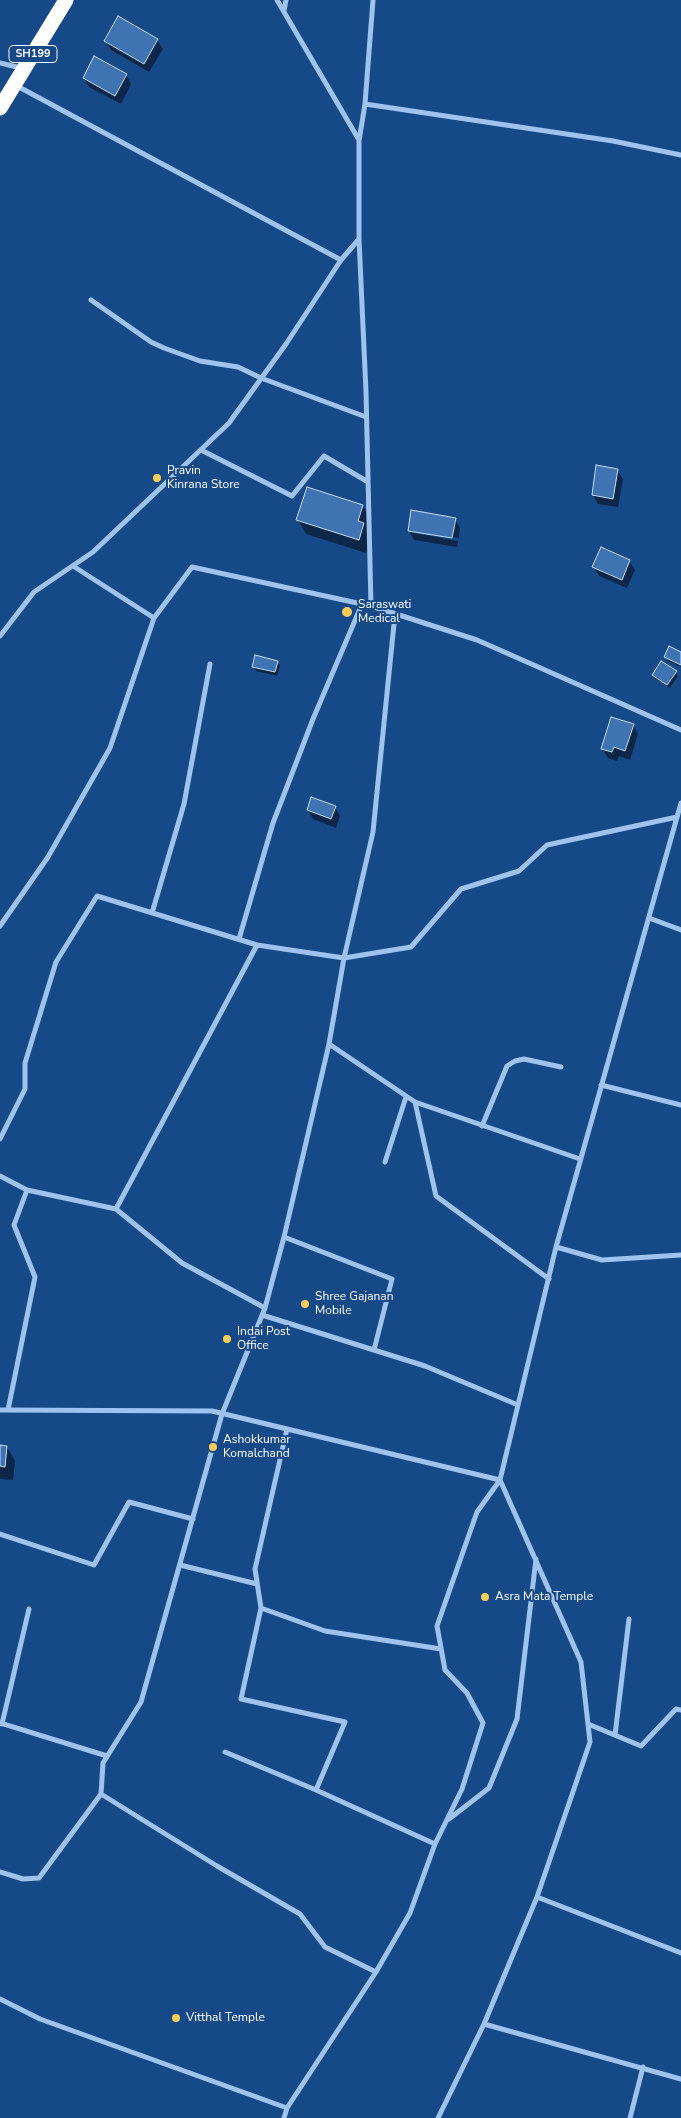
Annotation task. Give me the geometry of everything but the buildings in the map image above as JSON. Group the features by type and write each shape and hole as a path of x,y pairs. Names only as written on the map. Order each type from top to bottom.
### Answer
{"highway":[{"name":"SH199","path":"0,108 66,0"}],"street":[{"path":"277,0 359,141"},
{"path":"284,12 286,0"},
{"path":"372,0 365,104 359,141 359,239 372,606"},
{"path":"0,64 23,69"},
{"path":"14,85 341,260"},
{"path":"365,104 613,141 681,155"},
{"path":"0,636 34,592 94,552 229,423 286,344 341,260 359,239"},
{"path":"91,300 151,342 200,361 238,367 262,378 366,417"},
{"path":"201,450 292,496 324,456 368,482"},
{"path":"73,566 154,618"},
{"path":"0,926 48,857 110,748 154,618 192,567 372,606 477,640 681,730"},
{"path":"239,939 273,823 313,719 362,604"},
{"path":"0,1872 23,1879 39,1878 101,1794 103,1763 141,1702 222,1414 265,1308 284,1237 329,1044 344,958 373,832 395,614"},
{"path":"152,913 184,804 210,664"},
{"path":"284,2118 286,2108 376,1972 410,1913 435,1844 462,1788 482,1723 467,1693 445,1670 437,1626 477,1512 500,1480 556,1247 681,803"},
{"path":"0,1139 25,1089 25,1064 56,962 97,896 257,944 344,958 411,947 462,889 519,871 547,845 677,817"},
{"path":"649,918 681,930"},
{"path":"116,1209 257,944"},
{"path":"329,1044 415,1102 580,1159"},
{"path":"482,1126 507,1066 515,1061 524,1059 561,1067"},
{"path":"601,1085 681,1106"},
{"path":"385,1162 406,1097"},
{"path":"415,1102 436,1196 549,1279"},
{"path":"0,1176 27,1190 116,1209 182,1263 265,1308"},
{"path":"8,1410 35,1277 14,1225 27,1190"},
{"path":"284,1237 392,1279 374,1350"},
{"path":"556,1247 602,1260 681,1255"},
{"path":"262,1315 425,1366 518,1405"},
{"path":"0,1410 212,1411 500,1480"},
{"path":"287,1429 255,1569 262,1608 241,1699 345,1722 316,1790"},
{"path":"438,2118 484,2024 537,1897 590,1742 582,1662 500,1480"},
{"path":"0,1534 94,1565 129,1502 193,1518"},
{"path":"446,1821 489,1788 518,1719 536,1558"},
{"path":"180,1564 257,1584"},
{"path":"262,1608 326,1631 441,1649"},
{"path":"29,1609 1,1724 107,1756"},
{"path":"615,1735 629,1619"},
{"path":"588,1724 641,1746 676,1709 681,1710"},
{"path":"225,1752 316,1790 435,1844"},
{"path":"101,1794 217,1866 300,1914 326,1947 376,1972"},
{"path":"537,1897 681,1953"},
{"path":"0,1999 40,2019 286,2108"},
{"path":"484,2024 681,2079"},
{"path":"630,2118 643,2067"}],"place":[{"name":"Pravin Kinrana Store","path":"157,478"},
{"name":"Saraswati Medical","path":"347,612"},
{"name":"Shree Gajanan Mobile","path":"305,1304"},
{"name":"Indai Post Office","path":"227,1339"},
{"name":"Ashokkumar Komalchand","path":"213,1447"},
{"name":"Asra Mata Temple","path":"485,1597"},
{"name":"Vitthal Temple","path":"176,2018"}]}
